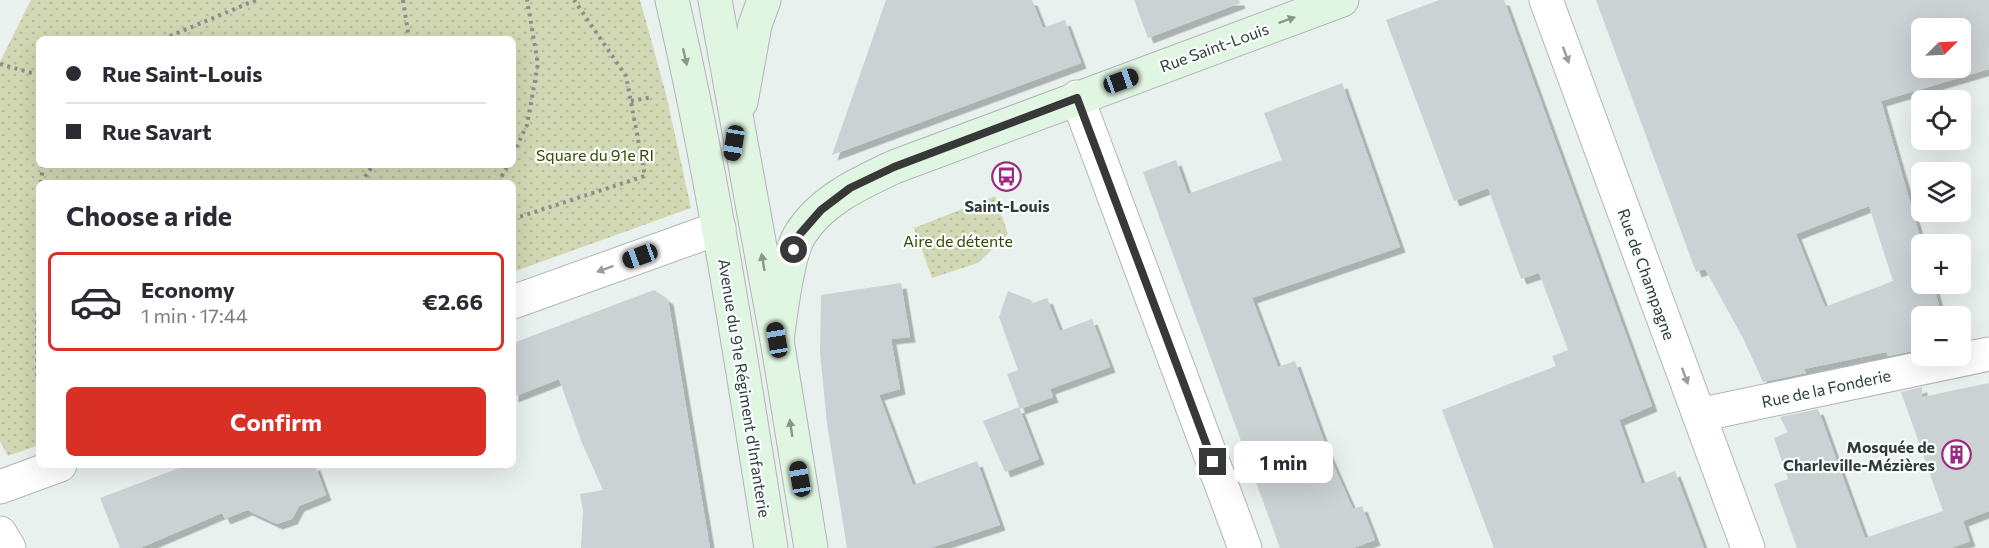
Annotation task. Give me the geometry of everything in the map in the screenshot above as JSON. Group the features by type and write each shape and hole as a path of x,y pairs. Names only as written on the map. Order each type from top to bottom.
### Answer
{"main road":[{"name":"Avenue du 91e Régiment d'Infanterie","path":"672,0 693,89 719,228 771,548"},
{"name":"Avenue du 91e Régiment d'Infanterie","path":"715,0 812,548"},
{"name":"Avenue du 91e Régiment d'Infanterie","path":"719,228 754,25 764,0"},
{"name":"Rue Saint-Louis","path":"777,340 789,267 800,234 821,210 850,188 894,167 1342,0"}],"street":[{"name":"Rue de Champagne","path":"1546,0 1748,548"},
{"path":"1077,98 1245,548"},
{"path":"516,301 719,228"},
{"name":"Rue de la Fonderie","path":"1699,415 1989,354"},
{"path":"0,487 52,468"},
{"path":"0,533 9,548"}],"path":[{"path":"170,36 256,0"},
{"path":"402,0 408,36"},
{"path":"516,148 527,125 538,64 527,0"},
{"path":"516,218 645,176 626,76 574,0"},
{"path":"0,64 36,74"}],"green space":[{"name":"Square du 91e RI","path":"31,0 640,0 666,94 691,208 516,271 516,180 36,180 36,446 8,456 0,441 0,62"},
{"name":"Aire de détente","path":"995,196 1008,234 978,263 932,278 914,228"}],"building":[{"path":"886,0 1032,0 1043,28 1065,20 1081,63 832,155"},
{"path":"1134,0 1239,0 1240,3 1148,38"},
{"path":"1439,0 1504,0 1652,406 1619,420 1642,484 1675,471 1704,548 1494,548 1442,410 1556,366 1552,356 1568,350 1539,273 1521,279 1488,188 1454,201 1386,20"},
{"path":"1596,0 1989,0 1989,69 1971,74 1971,18 1911,18 1911,78 1959,78 1911,90 1911,92 1881,101 1911,206 1911,222 1916,222 1919,234 1911,234 1911,294 1936,294 1939,306 1911,306 1911,351 1888,356 1886,352 1804,369 1806,373 1763,382 1743,338 1705,269 1696,272","holes":["1869,206 1893,281 1825,307 1796,234"]},
{"path":"1342,83 1400,247 1252,298 1278,367 1295,361 1329,455 1353,509 1362,506 1375,540 1353,548 1280,548 1143,172 1176,160 1188,194 1282,160 1264,113"},
{"path":"901,283 910,337 891,339 900,389 879,395 913,485 977,461 1000,525 930,548 847,548 827,424 820,352 821,295"},
{"path":"654,290 668,299 710,548 581,548 583,510 580,494 603,490 582,443 559,379 516,396 516,342"},
{"path":"1008,291 1031,300 1033,303 1047,298 1060,331 1092,319 1110,367 1050,389 1053,397 1020,409 1007,374 1018,370 999,317"},
{"path":"1989,383 1989,511 1963,521 1970,541 1951,548 1797,548 1774,484 1788,479 1774,438 1788,432 1780,417 1818,409 1865,538 1943,511 1901,392 1922,387 1922,397"},
{"path":"1019,407 1039,459 1005,472 983,421"},
{"path":"179,468 316,468 326,495 299,506 292,519 277,524 247,510 225,519 222,513 140,548 120,548 100,498"}],"place":[{"name":"Saint-Louis","path":"1007,177"},
{"name":"Mosquée de Charleville-Mézières","path":"1956,455"}],"route":[{"path":"794,250 800,234 821,210 850,188 894,167 1077,98 1213,462"}]}
